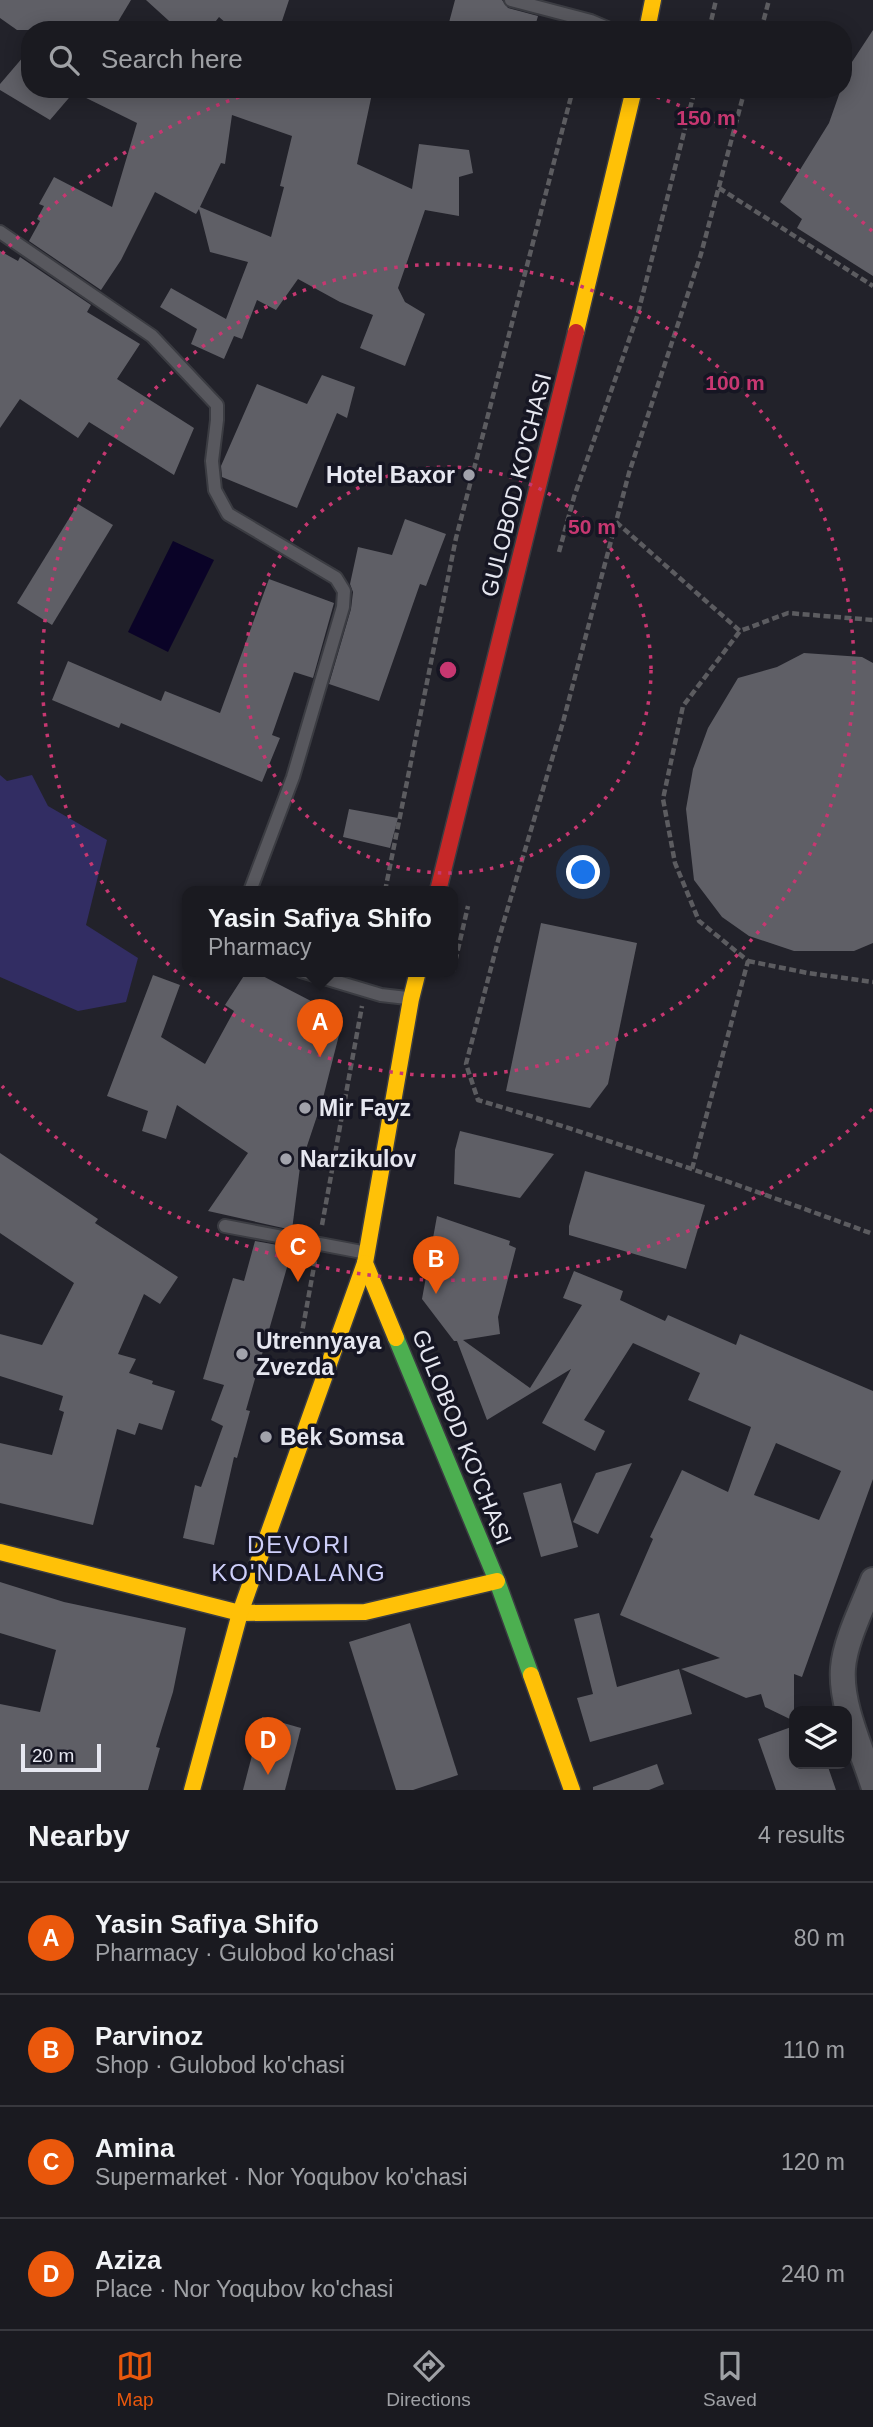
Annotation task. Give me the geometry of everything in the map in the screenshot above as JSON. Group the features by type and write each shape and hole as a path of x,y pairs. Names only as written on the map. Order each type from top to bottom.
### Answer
{"main road":[{"path":"649,21 653,0"},
{"name":"GULOBOD KO'CHASI","path":"439,886 548,453 632,98"},
{"path":"192,1790 240,1614 366,1258 416,977"},
{"name":"GULOBOD KO'CHASI","path":"366,1258 497,1581 572,1790"},
{"path":"0,1552 240,1614 365,1612 497,1581"}],"street":[{"path":"873,1580 843,1667 844,1695 873,1785"}],"lane":[{"path":"511,0 591,21"},
{"path":"0,232 152,336 162,346 217,405 212,461 215,490 228,514 336,578 344,591 343,607 293,777 252,886"},
{"path":"322,977 381,995 411,999"},
{"path":"225,1226 318,1244 366,1258"}],"path":[{"path":"711,21 716,0"},
{"path":"763,21 769,0"},
{"path":"386,886 456,538 571,98"},
{"path":"556,564 574,497 637,317 693,98"},
{"path":"743,98 701,254 629,473 564,722 498,941 466,1064 478,1100 692,1169 873,1234"},
{"path":"719,188 873,286"},
{"path":"616,522 740,631"},
{"path":"873,620 788,613 740,631 683,706 663,799 675,863 699,921 748,961 808,974 873,982"},
{"path":"458,950 471,894"},
{"path":"692,1169 748,961"},
{"path":"296,1360 365,989"}],"shaded area":[{"path":"173,541 214,560 168,652 128,632"},
{"path":"0,775 7,781 32,775 48,806 107,840 86,925 138,958 126,1002 78,1011 0,977"}],"building":[{"path":"0,0 131,0 118,21 21,21 21,30 17,30 0,18"},
{"path":"146,0 289,0 282,21 224,21 219,17 216,21 169,21"},
{"path":"455,0 502,0 508,8 538,16 537,21 449,21"},
{"path":"873,30 873,276 797,228 802,219 780,202 829,123 838,98 852,98 852,62"},
{"path":"21,60 21,98 69,98 50,120 0,90 0,84"},
{"path":"86,98 371,98 357,164 412,189 419,144 469,150 473,173 459,177 459,216 425,210 398,288 405,302 425,314 405,366 360,348 373,315 340,302 298,279 276,310 257,300 242,339 234,336 224,359 191,344 197,329 160,307 171,288 226,319 248,262 210,252 199,209 196,214 155,192 121,260 101,290 29,241 40,221 37,219 44,206 39,204 54,177 112,207 137,123","holes":["232,115 292,136 280,186 284,187 271,237 200,207 221,163 225,164"]},
{"path":"0,251 18,261 20,257 91,305 87,312 140,344 117,379 194,428 174,475 89,422 78,438 20,399 0,428"},
{"path":"322,375 355,387 347,418 337,413 297,508 222,477 221,466 257,384 307,404"},
{"path":"78,504 113,525 52,625 17,603"},
{"path":"405,519 446,534 426,586 420,584 379,701 329,684 351,609 353,592 350,584 358,547 392,555"},
{"path":"269,579 334,603 313,678 294,672 272,735 280,738 262,782 121,723 119,728 52,700 68,661 161,701 165,691 220,713"},
{"path":"804,653 862,657 873,663 873,943 854,951 794,951 749,936 722,917 694,880 686,809 693,769 708,728 738,678 777,667"},
{"path":"349,809 398,818 390,848 343,837"},
{"path":"541,923 637,943 608,1084 590,1108 506,1091"},
{"path":"153,975 180,985 161,1037 205,1064 234,1011 225,1005 243,977 265,977 311,1001 307,1009 339,1035 323,1098 300,1167 292,1230 208,1211 248,1153 177,1105 166,1139 142,1131 148,1111 107,1096"},
{"path":"460,1131 554,1154 520,1198 454,1184 455,1150"},
{"path":"0,1153 98,1219 95,1223 178,1277 160,1304 144,1294 118,1354 136,1359 129,1373 175,1391 162,1430 139,1423 135,1435 117,1429 93,1525 0,1503 0,1443 52,1455 64,1412 59,1410 63,1396 0,1376 0,1334 42,1345 74,1283 0,1233"},
{"path":"585,1171 705,1205 686,1269 569,1235 569,1226"},
{"path":"437,1216 510,1241 509,1245 516,1248 498,1317 500,1334 463,1340 530,1388 582,1305 563,1298 574,1271 623,1291 620,1300 665,1321 668,1315 736,1345 740,1334 873,1391 873,1479 802,1677 794,1674 794,1706 789,1706 789,1719 765,1707 761,1694 746,1698 681,1669 720,1658 620,1615 653,1539 650,1537 682,1470 728,1492 751,1427 688,1400 700,1373 633,1343 584,1420 605,1431 595,1451 542,1423 571,1369 487,1420 457,1341 454,1341 422,1299","holes":["776,1443 841,1471 819,1520 754,1495"]},
{"path":"255,1241 289,1247 290,1257 246,1410 250,1411 237,1458 234,1457 214,1545 183,1538 195,1485 201,1487 223,1426 211,1420 224,1385 203,1379 233,1278 244,1281"},
{"path":"632,1463 598,1534 573,1522 596,1473"},
{"path":"561,1483 578,1547 541,1557 523,1493"},
{"path":"0,1582 64,1602 186,1628 148,1790 0,1790 0,1704 40,1712 56,1650 0,1633"},
{"path":"599,1613 617,1687 679,1669 692,1714 590,1742 577,1698 593,1694 574,1619"},
{"path":"410,1623 458,1775 413,1790 396,1790 349,1642"},
{"path":"262,1717 301,1728 285,1790 243,1790"},
{"path":"789,1728 789,1769 829,1769 836,1790 776,1790 758,1739"},
{"path":"657,1764 664,1784 649,1790 593,1790 593,1787"}],"traffic: fast":[{"path":"396,1338 497,1581 531,1675"}],"traffic: slow":[{"path":"649,21 653,0"},
{"path":"576,332 632,98"},
{"path":"396,1338 365,1263 416,977"},
{"path":"192,1790 240,1613 365,1263"},
{"path":"0,1552 240,1613 365,1612 497,1581"},
{"path":"531,1675 572,1790"}],"traffic: jam":[{"path":"439,886 576,332"}],"place":[{"name":"Hotel Baxor","path":"469,475"},
{"name":"Yasin Safiya Shifo","path":"320,1057"},
{"name":"Mir Fayz","path":"305,1108"},
{"name":"Narzikulov","path":"286,1159"},
{"name":"Amina","path":"298,1282"},
{"name":"Parvinoz","path":"436,1294"},
{"name":"Utrennyaya Zvezda","path":"242,1354"},
{"name":"Bek Somsa","path":"266,1437"},
{"name":"Aziza","path":"268,1775"}],"district":[{"name":"DEVORI KO'NDALANG","path":"299,1558"}]}
